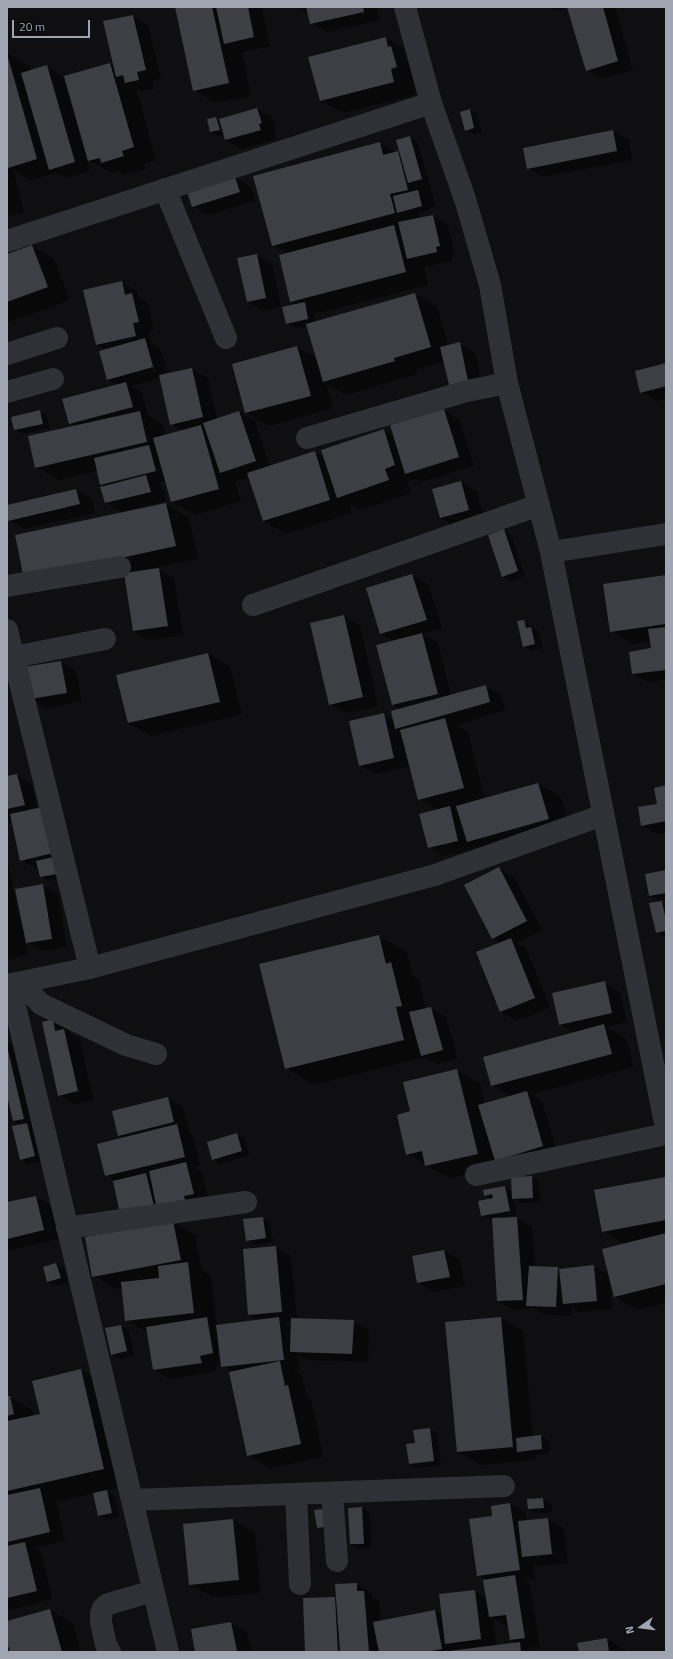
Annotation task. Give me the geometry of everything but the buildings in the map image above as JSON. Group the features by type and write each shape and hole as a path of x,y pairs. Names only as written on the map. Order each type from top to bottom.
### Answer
{"street":[{"path":"405,7 431,103 465,199 490,285 507,383 551,552 666,1128"},
{"path":"7,241 431,103"},
{"path":"165,189 226,338"},
{"path":"7,354 57,338"},
{"path":"7,392 53,379"},
{"path":"307,438 467,391 507,383"},
{"path":"253,605 539,505"},
{"path":"551,552 666,534"},
{"path":"7,586 120,567"},
{"path":"7,630 90,968"},
{"path":"14,657 105,639"},
{"path":"13,984 90,968 435,875 603,815"},
{"path":"13,984 41,1004 126,1045 156,1054"},
{"path":"13,984 68,1228 153,1590 165,1651"},
{"path":"476,1175 666,1134"},
{"path":"68,1228 246,1202"},
{"path":"132,1500 504,1486"},
{"path":"332,1493 337,1561"},
{"path":"296,1494 300,1584"},
{"path":"110,1652 106,1645 101,1622 101,1613 103,1608 108,1604 153,1590"}]}
